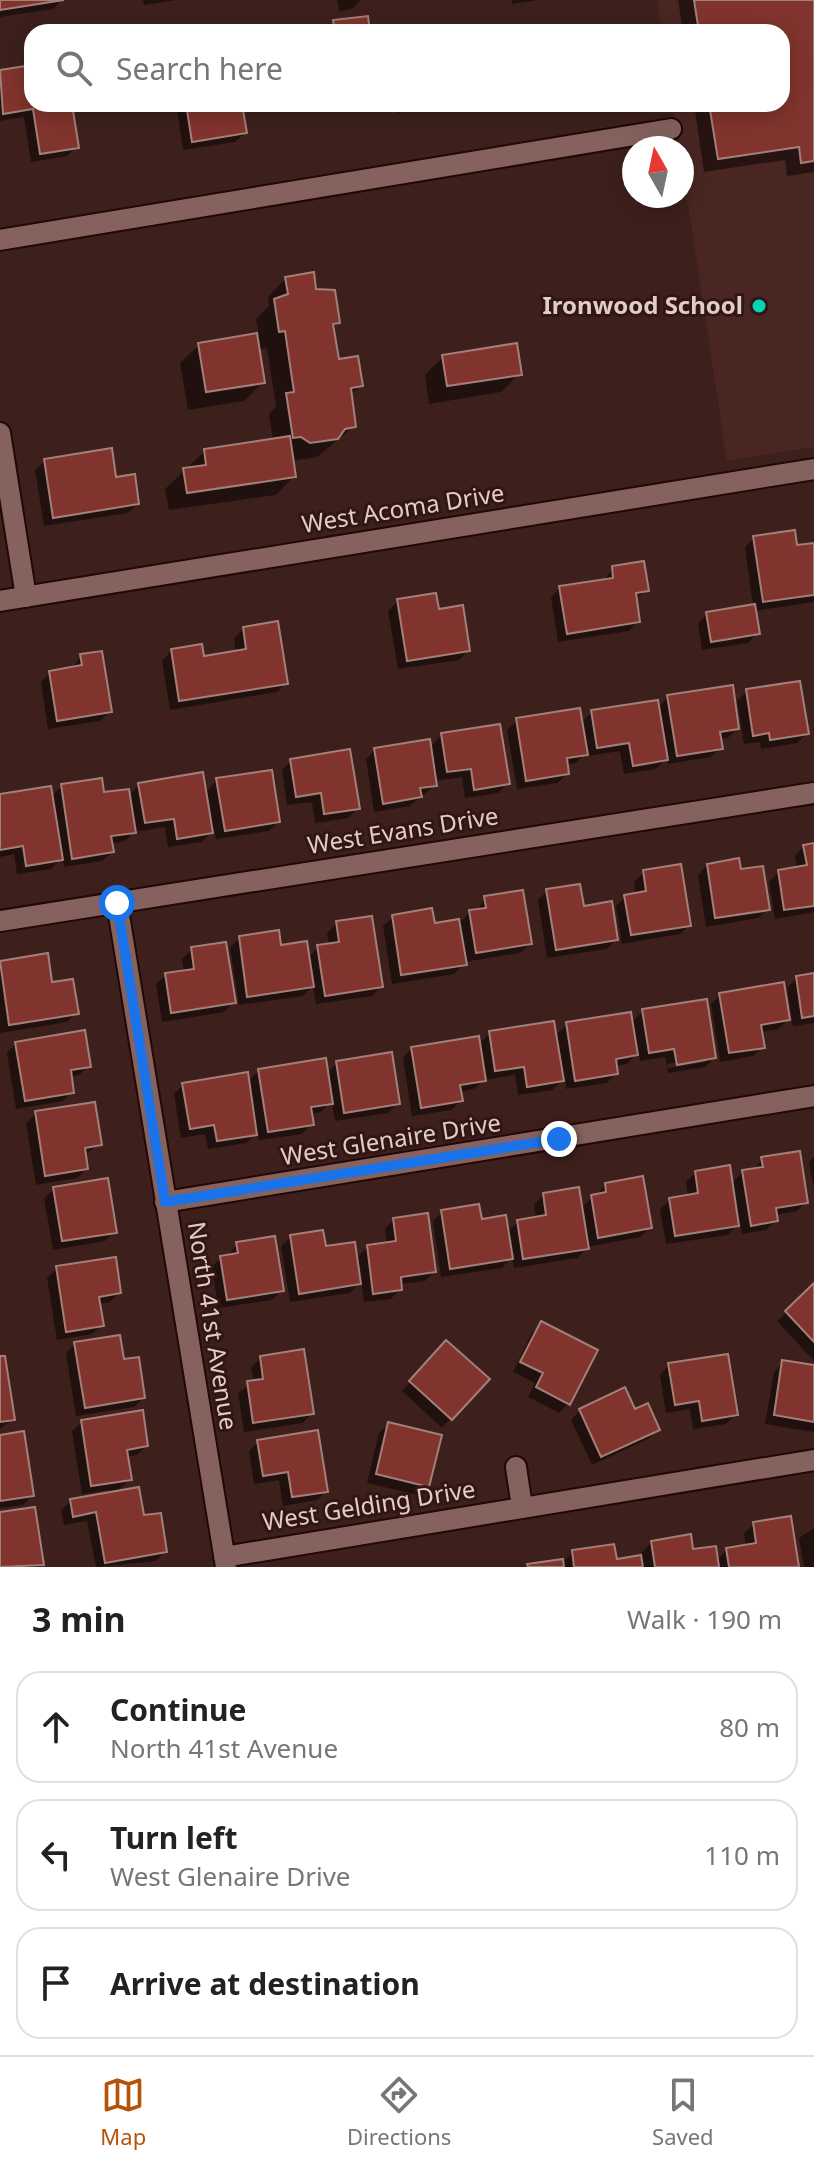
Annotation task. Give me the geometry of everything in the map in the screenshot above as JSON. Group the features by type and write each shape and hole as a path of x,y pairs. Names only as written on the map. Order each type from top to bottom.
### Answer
{"street":[{"path":"0,240 671,129"},
{"path":"0,433 26,597"},
{"name":"West Acoma Drive","path":"0,601 814,469"},
{"name":"West Evans Drive","path":"0,921 814,793"},
{"name":"North 41st Avenue","path":"117,903 225,1562"},
{"name":"West Glenaire Drive","path":"165,1202 814,1096"},
{"name":"West Gelding Drive","path":"225,1562 522,1507 814,1460"},
{"path":"516,1467 522,1507"}],"shaded area":[{"name":"Ironwood School","path":"657,0 814,0 814,447 727,461 689,208 694,208 694,136 678,136 674,112 790,112 790,24 661,24"}],"building":[{"path":"0,0 64,0 0,10"},
{"path":"694,0 814,0 814,161 801,163 799,147 718,159 710,112 790,112 790,24 698,24"},
{"path":"368,16 369,24 334,24 333,20"},
{"path":"24,66 24,110 3,114 0,70"},
{"path":"33,112 73,112 79,148 40,154"},
{"path":"187,112 243,112 247,133 192,142"},
{"path":"314,272 316,289 335,290 340,323 333,324 339,359 358,356 363,386 351,388 356,427 345,429 338,439 310,443 301,437 293,438 286,393 294,392 285,331 279,332 274,299 288,294 285,277"},
{"path":"257,333 265,383 206,392 198,343"},
{"path":"517,343 522,375 447,386 442,355"},
{"path":"290,436 296,477 187,493 183,468 206,465 204,449"},
{"path":"112,448 116,477 135,474 139,504 53,518 44,459"},
{"path":"795,530 797,545 814,543 814,595 763,602 753,536"},
{"path":"644,561 649,591 636,593 640,622 567,634 559,586 613,578 612,566"},
{"path":"436,593 439,609 463,605 470,651 407,661 397,599"},
{"path":"755,604 760,634 711,642 706,612"},
{"path":"278,621 288,684 179,701 171,649 202,644 204,656 246,649 243,627"},
{"path":"102,651 112,712 57,721 49,671 82,665 80,654"},
{"path":"800,681 809,734 770,740 769,733 753,736 746,689"},
{"path":"733,685 739,729 720,732 723,749 677,756 667,695"},
{"path":"658,700 668,760 633,766 629,743 597,748 591,710"},
{"path":"580,708 588,755 567,758 569,774 526,781 516,718"},
{"path":"500,724 510,784 474,790 471,769 447,772 441,733"},
{"path":"430,739 437,786 420,788 422,797 383,804 374,748"},
{"path":"350,749 360,809 324,814 321,793 296,797 290,759"},
{"path":"272,770 280,822 225,831 216,778"},
{"path":"203,772 213,833 177,839 174,819 145,823 138,783"},
{"path":"102,778 104,792 129,789 136,833 111,836 114,852 72,859 61,784"},
{"path":"51,786 63,860 26,866 23,846 0,850 0,794"},
{"path":"814,843 814,906 784,910 778,870 807,865 803,845"},
{"path":"739,858 741,869 763,866 770,910 715,918 707,864"},
{"path":"681,864 691,926 631,935 624,895 646,891 643,870"},
{"path":"580,884 584,906 612,901 618,940 556,950 546,889"},
{"path":"523,890 532,944 476,953 469,910 486,908 484,896"},
{"path":"432,908 435,923 459,919 467,965 401,975 392,915"},
{"path":"372,916 383,987 325,996 317,945 339,942 336,921"},
{"path":"279,930 281,945 307,941 314,987 247,997 239,936"},
{"path":"226,942 236,1003 171,1013 165,973 194,969 191,947"},
{"path":"48,953 52,982 73,979 79,1014 9,1025 0,961"},
{"path":"814,973 814,1016 802,1018 796,976"},
{"path":"784,982 790,1020 761,1025 765,1048 729,1053 719,993"},
{"path":"707,999 716,1058 677,1065 674,1049 649,1053 642,1009"},
{"path":"631,1012 638,1055 616,1059 618,1074 575,1081 566,1022"},
{"path":"554,1021 564,1081 527,1087 524,1067 495,1071 489,1031"},
{"path":"85,1030 91,1067 71,1070 74,1093 25,1101 15,1042"},
{"path":"479,1036 486,1081 460,1085 463,1101 421,1108 411,1047"},
{"path":"392,1052 400,1104 344,1113 336,1061"},
{"path":"326,1058 333,1104 311,1107 314,1125 268,1132 258,1069"},
{"path":"248,1072 257,1135 217,1141 214,1125 190,1129 182,1083"},
{"path":"95,1102 102,1145 85,1148 88,1169 45,1176 35,1111"},
{"path":"800,1151 808,1203 776,1208 778,1221 751,1226 742,1170 763,1167 761,1157"},
{"path":"730,1165 739,1226 675,1236 669,1198 698,1193 695,1171"},
{"path":"643,1176 652,1228 598,1238 591,1195 606,1192 605,1183"},
{"path":"108,1178 117,1233 62,1241 53,1187"},
{"path":"579,1187 589,1249 523,1259 517,1220 546,1215 543,1193"},
{"path":"479,1204 482,1219 506,1215 513,1259 450,1269 441,1210"},
{"path":"428,1213 436,1272 401,1277 402,1290 373,1294 367,1245 396,1241 393,1218"},
{"path":"323,1230 326,1246 355,1242 361,1284 299,1294 290,1235"},
{"path":"275,1236 284,1291 227,1300 220,1256 238,1253 236,1242"},
{"path":"116,1257 121,1293 99,1297 104,1326 66,1332 56,1266"},
{"path":"814,1283 814,1342 785,1311"},
{"path":"541,1321 598,1350 570,1405 536,1387 543,1373 520,1362"},
{"path":"120,1335 124,1359 139,1357 145,1398 85,1408 74,1342"},
{"path":"446,1340 490,1379 452,1420 409,1381"},
{"path":"304,1349 314,1414 253,1423 247,1381 263,1379 260,1356"},
{"path":"728,1354 738,1415 702,1421 699,1401 675,1405 668,1363"},
{"path":"0,1356 5,1356 15,1420 0,1422"},
{"path":"782,1360 814,1365 814,1422 774,1415"},
{"path":"625,1387 635,1409 648,1403 660,1430 601,1457 579,1409"},
{"path":"143,1410 148,1446 127,1450 132,1480 91,1486 81,1420"},
{"path":"388,1422 442,1435 429,1487 376,1474"},
{"path":"318,1430 328,1492 292,1497 288,1472 263,1476 257,1440"},
{"path":"24,1431 34,1496 0,1501 0,1435"},
{"path":"139,1487 144,1515 161,1513 167,1552 105,1563 96,1512 73,1517 70,1499"},
{"path":"35,1507 44,1565 0,1567 0,1512"},
{"path":"791,1516 799,1567 729,1567 726,1548 756,1543 753,1522"},
{"path":"691,1534 693,1549 716,1546 719,1567 655,1567 651,1541"},
{"path":"614,1544 617,1559 641,1555 643,1567 574,1567 572,1550"},
{"path":"563,1559 564,1567 528,1567 527,1564"}],"place":[{"name":"Ironwood School","path":"759,306"}],"route":[{"path":"117,903 165,1202 559,1139"}]}
